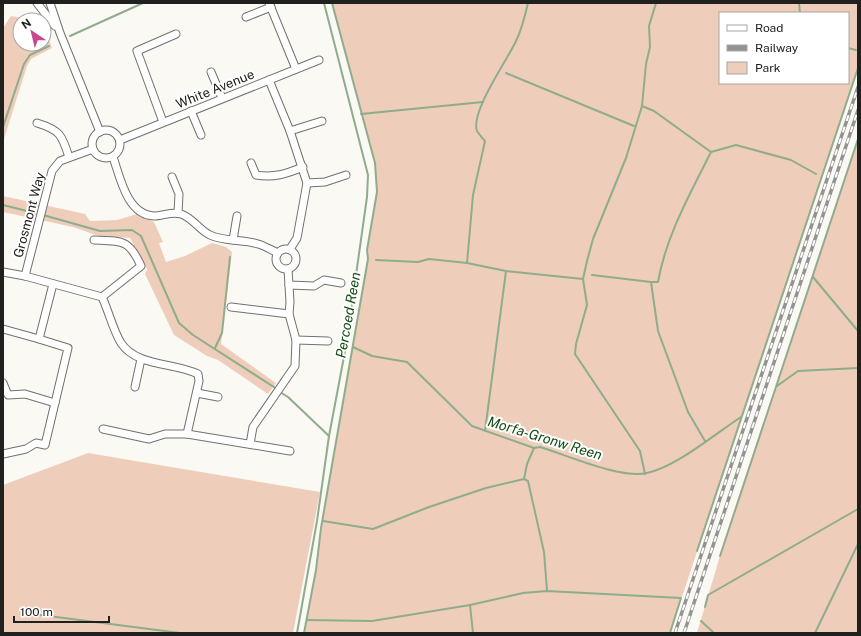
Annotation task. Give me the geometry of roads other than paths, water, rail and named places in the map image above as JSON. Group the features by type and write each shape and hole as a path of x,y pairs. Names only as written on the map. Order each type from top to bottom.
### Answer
{"street":[{"path":"37,3 60,33"},
{"path":"50,3 60,33 100,132"},
{"path":"246,17 270,5 296,69"},
{"path":"163,122 137,51 176,34"},
{"name":"White Avenue","path":"120,140 319,60"},
{"path":"211,72 222,98"},
{"path":"269,80 290,132 307,182 297,238 290,249"},
{"path":"191,111 201,135"},
{"path":"290,132 322,121"},
{"path":"37,123 52,127 60,133 69,157"},
{"path":"106,130 114,132 120,140 121,146 119,151 113,157 104,159 100,157 93,149 92,140 100,132 106,130"},
{"name":"Grosmont Way","path":"93,149 60,161 52,171 25,276 102,297"},
{"path":"113,157 125,192 135,207 141,212 148,216 178,213 187,216 210,235 258,244 278,253"},
{"path":"251,163 256,175 266,177 283,175 303,167"},
{"path":"307,182 325,182 346,174"},
{"path":"172,177 179,194 178,213"},
{"path":"233,240 237,216"},
{"path":"94,240 122,241 130,245 141,266 102,297 120,342 127,351 141,359 190,370 198,374 199,381 197,393 187,434"},
{"path":"282,249 290,249 296,258 293,266 288,269 282,268 277,264 276,257 278,253 282,249"},
{"path":"250,444 253,427 295,366 296,340 288,314 288,269"},
{"path":"3,272 25,276"},
{"path":"289,285 314,286 324,280 342,283"},
{"path":"40,339 54,284"},
{"path":"231,307 288,314"},
{"path":"3,329 68,348 45,445 36,443 26,449 3,454"},
{"path":"296,340 328,341"},
{"path":"135,387 141,359"},
{"path":"4,383 6,396 25,394 55,403"},
{"path":"197,393 218,397"},
{"path":"103,429 149,439 166,434 187,434 290,451"}],"waterway":[{"path":"70,36 143,3"},
{"path":"297,633 317,521 329,436 346,346 367,197 368,175 324,3"},
{"name":"Percoed Reen","path":"304,633 316,570 321,528 368,259 367,250 377,192 375,163 332,3"},
{"path":"467,263 473,195 485,141 477,131 476,122 484,99 518,36 528,3"},
{"path":"645,474 640,451 575,354 576,344 587,305 583,279 587,261 593,239 626,158 642,106 646,64 650,47 649,26 656,3"},
{"path":"799,3 800,12"},
{"path":"849,48 856,50"},
{"path":"3,127 24,64 30,55 36,52"},
{"path":"697,551 858,68"},
{"path":"506,73 634,126"},
{"path":"361,114 483,102"},
{"path":"642,106 654,111 711,152"},
{"path":"720,556 858,139"},
{"path":"651,282 658,282 673,232 687,199 711,152 736,145 791,160 816,174"},
{"path":"3,205 39,214"},
{"path":"43,215 100,231 132,230 141,236 179,323 193,335 277,389"},
{"path":"215,348 222,333 230,257"},
{"path":"376,260 418,262 429,259 467,263 506,271 583,279"},
{"path":"485,431 506,271"},
{"path":"592,275 651,282 658,331 688,412 705,441"},
{"path":"813,277 858,331"},
{"name":"Morfa-Gronw Reen","path":"353,347 372,356 407,362 472,426 534,448 540,447 608,470 623,473 636,474 658,470 683,457 741,417"},
{"path":"777,386 798,371 858,368"},
{"path":"280,392 288,397 329,436"},
{"path":"524,479 527,464 534,448"},
{"path":"323,521 373,529 429,507 486,488 524,479 528,481 544,552 547,591"},
{"path":"705,607 708,595 858,509"},
{"path":"815,633 858,544"},
{"path":"307,620 372,621 470,605 523,593 547,591 681,598 670,633"},
{"path":"470,605 473,633"},
{"path":"33,614 180,633"},
{"path":"701,621 714,633"}],"railway":[{"path":"675,633 858,87"},
{"path":"684,633 858,110"}]}
